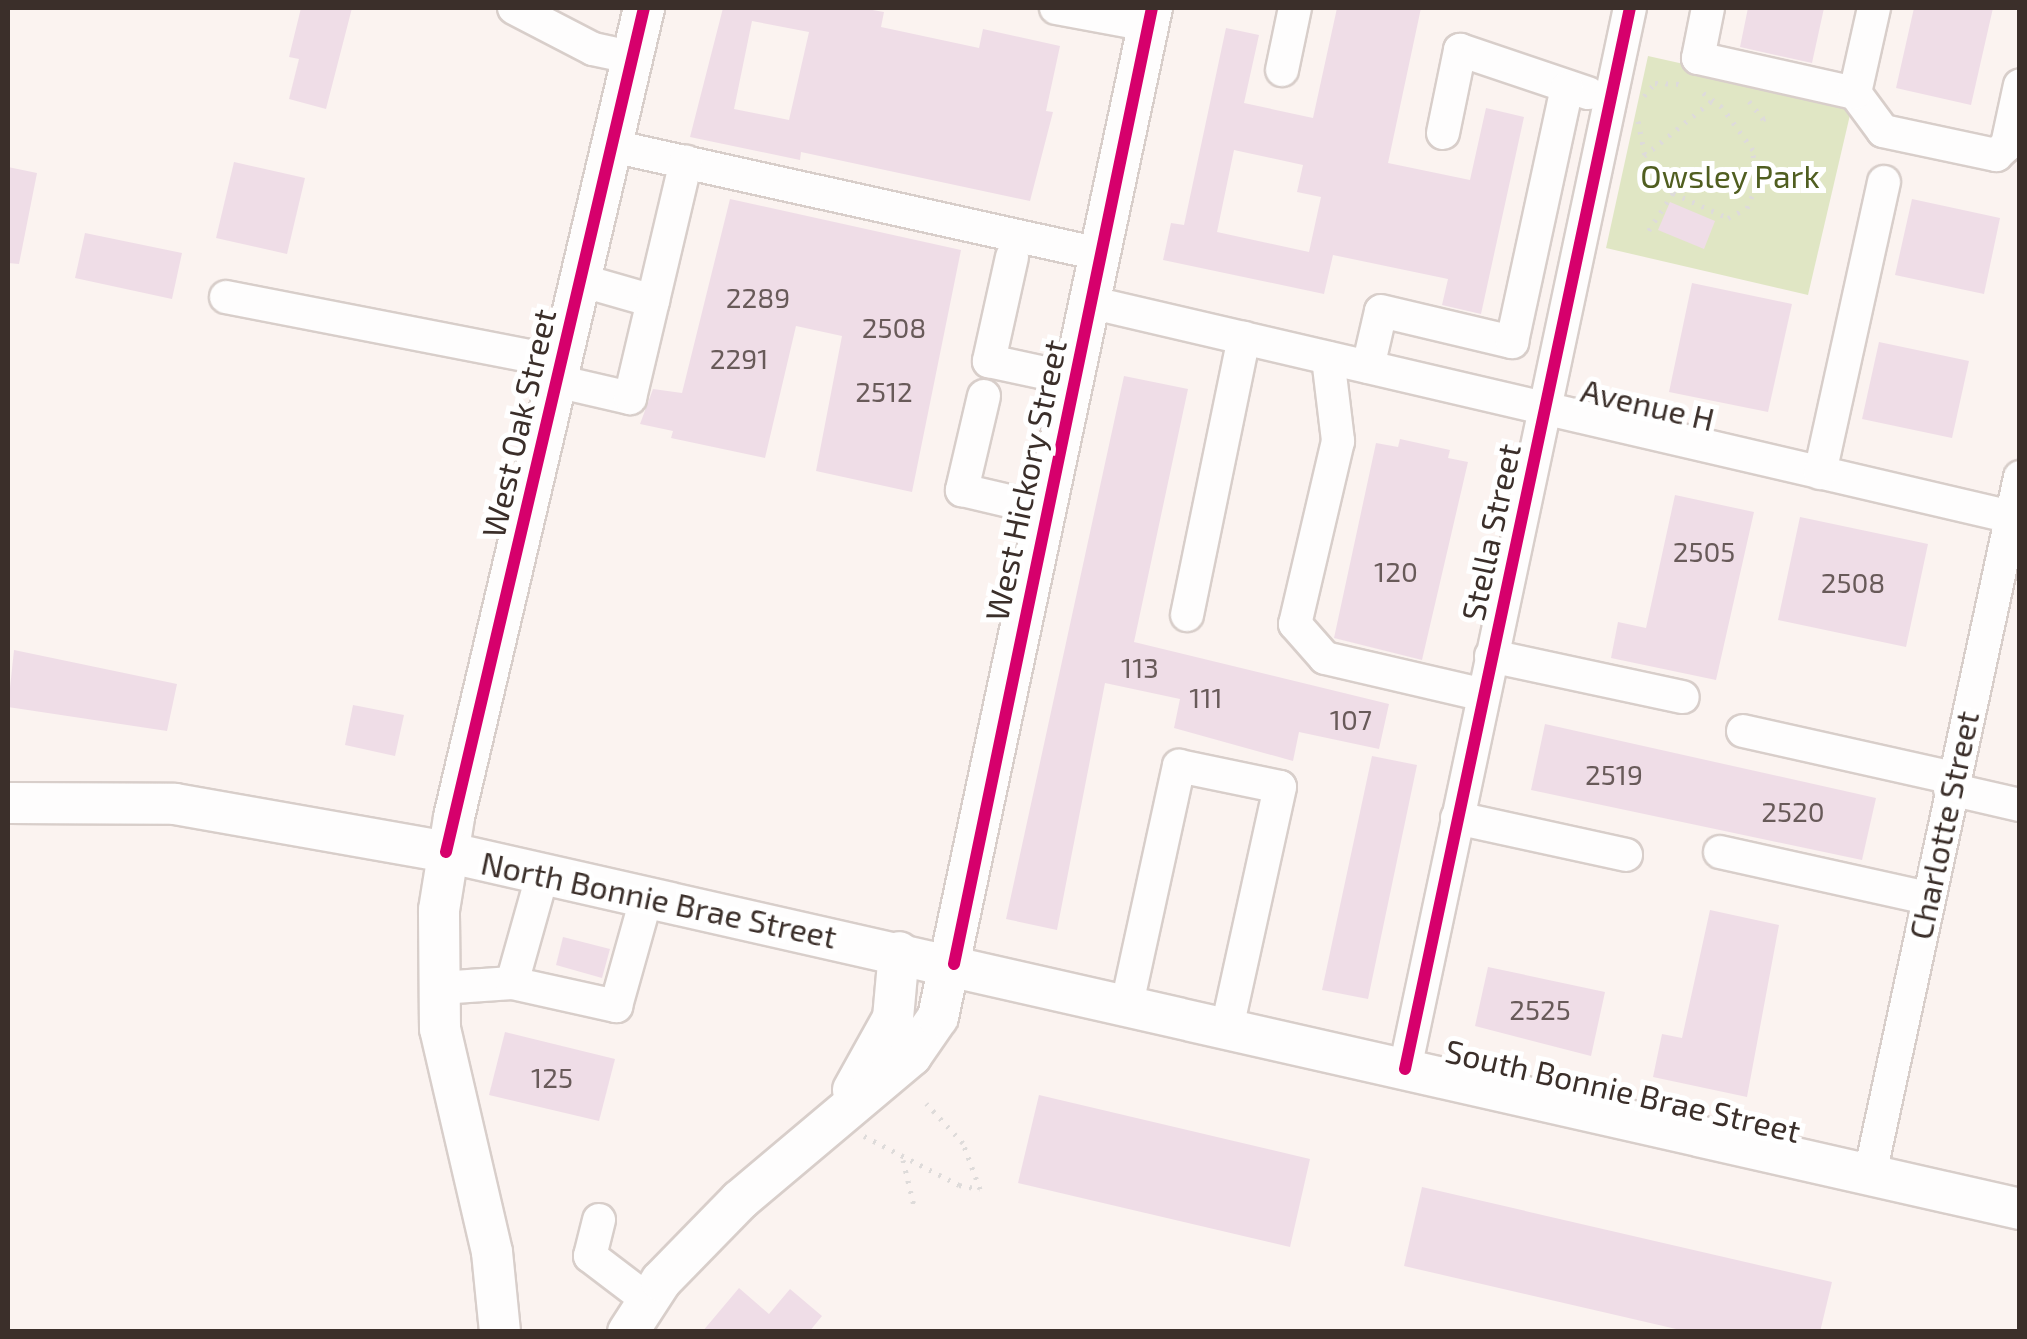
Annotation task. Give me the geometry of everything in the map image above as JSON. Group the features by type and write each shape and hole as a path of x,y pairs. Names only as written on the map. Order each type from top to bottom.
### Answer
{"main road":[{"name":"West Oak Street","path":"500,1332 492,1252 440,1029 446,852 644,8"},
{"name":"West Hickory Street","path":"638,1316 740,1200 849,1121 911,1056 938,1018 954,964 1150,16"},
{"name":"North Bonnie Brae Street","path":"8,803 175,804 446,852 954,964"},
{"path":"849,1121 892,1018 899,952"},
{"name":"South Bonnie Brae Street","path":"954,964 2020,1209"}],"street":[{"path":"514,8 594,48 632,57"},
{"path":"1056,8 1150,16"},
{"path":"1282,70 1295,8"},
{"name":"Stella Street","path":"1405,1069 1630,8"},
{"path":"1708,8 1698,58 1855,94 1883,131 1996,155 2007,144 2020,85"},
{"path":"1855,94 1874,8"},
{"path":"1444,133 1460,50 1567,88 1611,98"},
{"path":"1368,367 1381,312 1512,342 1567,88"},
{"path":"612,146 1099,254"},
{"path":"1551,161 1596,171"},
{"path":"226,297 558,372 630,398 686,162"},
{"path":"1820,473 1884,182"},
{"path":"1012,258 989,361 1073,379"},
{"path":"580,280 653,300"},
{"name":"Avenue H","path":"1089,302 2015,518"},
{"path":"1516,325 1561,336"},
{"path":"1188,615 1244,338"},
{"path":"1328,358 1338,441 1295,624 1325,658 1484,695"},
{"path":"984,396 962,490 1047,510"},
{"name":"Charlotte Street","path":"1870,1174 1951,784 2015,518 2020,477"},
{"path":"1492,656 1683,697"},
{"path":"1743,730 2020,805"},
{"path":"1127,1004 1179,766 1280,788 1228,1028"},
{"path":"1458,818 1626,855"},
{"path":"1720,852 1927,898"},
{"path":"512,982 543,873"},
{"path":"440,988 512,982 616,1006 647,896"},
{"path":"599,1220 590,1256 638,1316"}],"path":[{"path":"1655,83 1678,83 1713,100 1752,150 1751,199 1728,218 1673,192 1644,156 1638,122 1645,94 1655,83"},
{"path":"1644,156 1713,100"},
{"path":"1647,233 1673,192"},
{"path":"849,1121 903,1158 980,1190 962,1143 926,1102"},
{"path":"903,1158 916,1210"}],"green space":[{"name":"Owsley Park","path":"1648,56 1853,102 1808,295 1606,248"}],"building":[{"path":"301,8 352,8 326,109 289,99 299,59 289,57"},
{"path":"723,8 861,8 884,12 881,27 979,48 983,29 1060,46 1046,111 1053,112 1030,201 801,152 800,160 690,137","holes":["752,21 809,32 789,120 734,109"]},
{"path":"1337,8 1421,8 1388,163 1470,180 1486,108 1524,117 1481,314 1442,305 1448,279 1333,255 1324,294 1163,260 1171,223 1184,225 1226,28 1259,35 1244,103 1313,118","holes":["1234,150 1303,165 1297,192 1321,197 1309,252 1217,232"]},
{"path":"1748,8 1824,8 1812,63 1740,47"},
{"path":"1914,8 1993,8 1971,105 1896,88"},
{"path":"234,162 305,178 287,254 216,238"},
{"path":"8,167 37,173 19,264 8,263"},
{"path":"730,199 961,250 912,492 816,471 842,336 796,326 765,458 671,438 673,431 640,424 653,389 682,393"},
{"path":"1912,199 2000,218 1984,294 1895,275"},
{"path":"1670,202 1715,221 1704,249 1658,230"},
{"path":"85,233 182,253 172,299 75,278"},
{"path":"1692,283 1792,304 1768,412 1669,392"},
{"path":"1879,342 1969,361 1952,438 1862,419"},
{"path":"1124,376 1188,389 1134,642 1389,704 1379,749 1299,732 1293,761 1174,728 1180,699 1105,683 1057,930 1006,919"},
{"path":"1400,439 1450,450 1448,458 1468,462 1422,660 1334,638 1376,443 1398,447"},
{"path":"1675,495 1754,512 1716,680 1611,658 1618,622 1646,628"},
{"path":"1800,517 1928,544 1906,647 1778,620"},
{"path":"14,650 177,684 167,731 8,707"},
{"path":"353,705 404,715 395,756 345,745"},
{"path":"1545,724 1876,798 1862,860 1531,790"},
{"path":"1372,756 1417,765 1368,999 1322,990"},
{"path":"1710,910 1779,925 1747,1097 1653,1077 1662,1034 1682,1038"},
{"path":"563,937 610,949 602,978 556,965"},
{"path":"1488,967 1605,992 1591,1056 1475,1026"},
{"path":"505,1032 615,1059 599,1121 489,1095"},
{"path":"1039,1095 1310,1159 1290,1247 1018,1183"},
{"path":"1422,1187 1832,1282 1820,1332 1689,1332 1404,1266"},
{"path":"739,1288 769,1314 790,1289 822,1316 809,1332 702,1332"}],"cycle path":[{"path":"446,852 644,8"},
{"path":"954,964 1152,8"},
{"path":"1405,1069 1630,8"}]}
